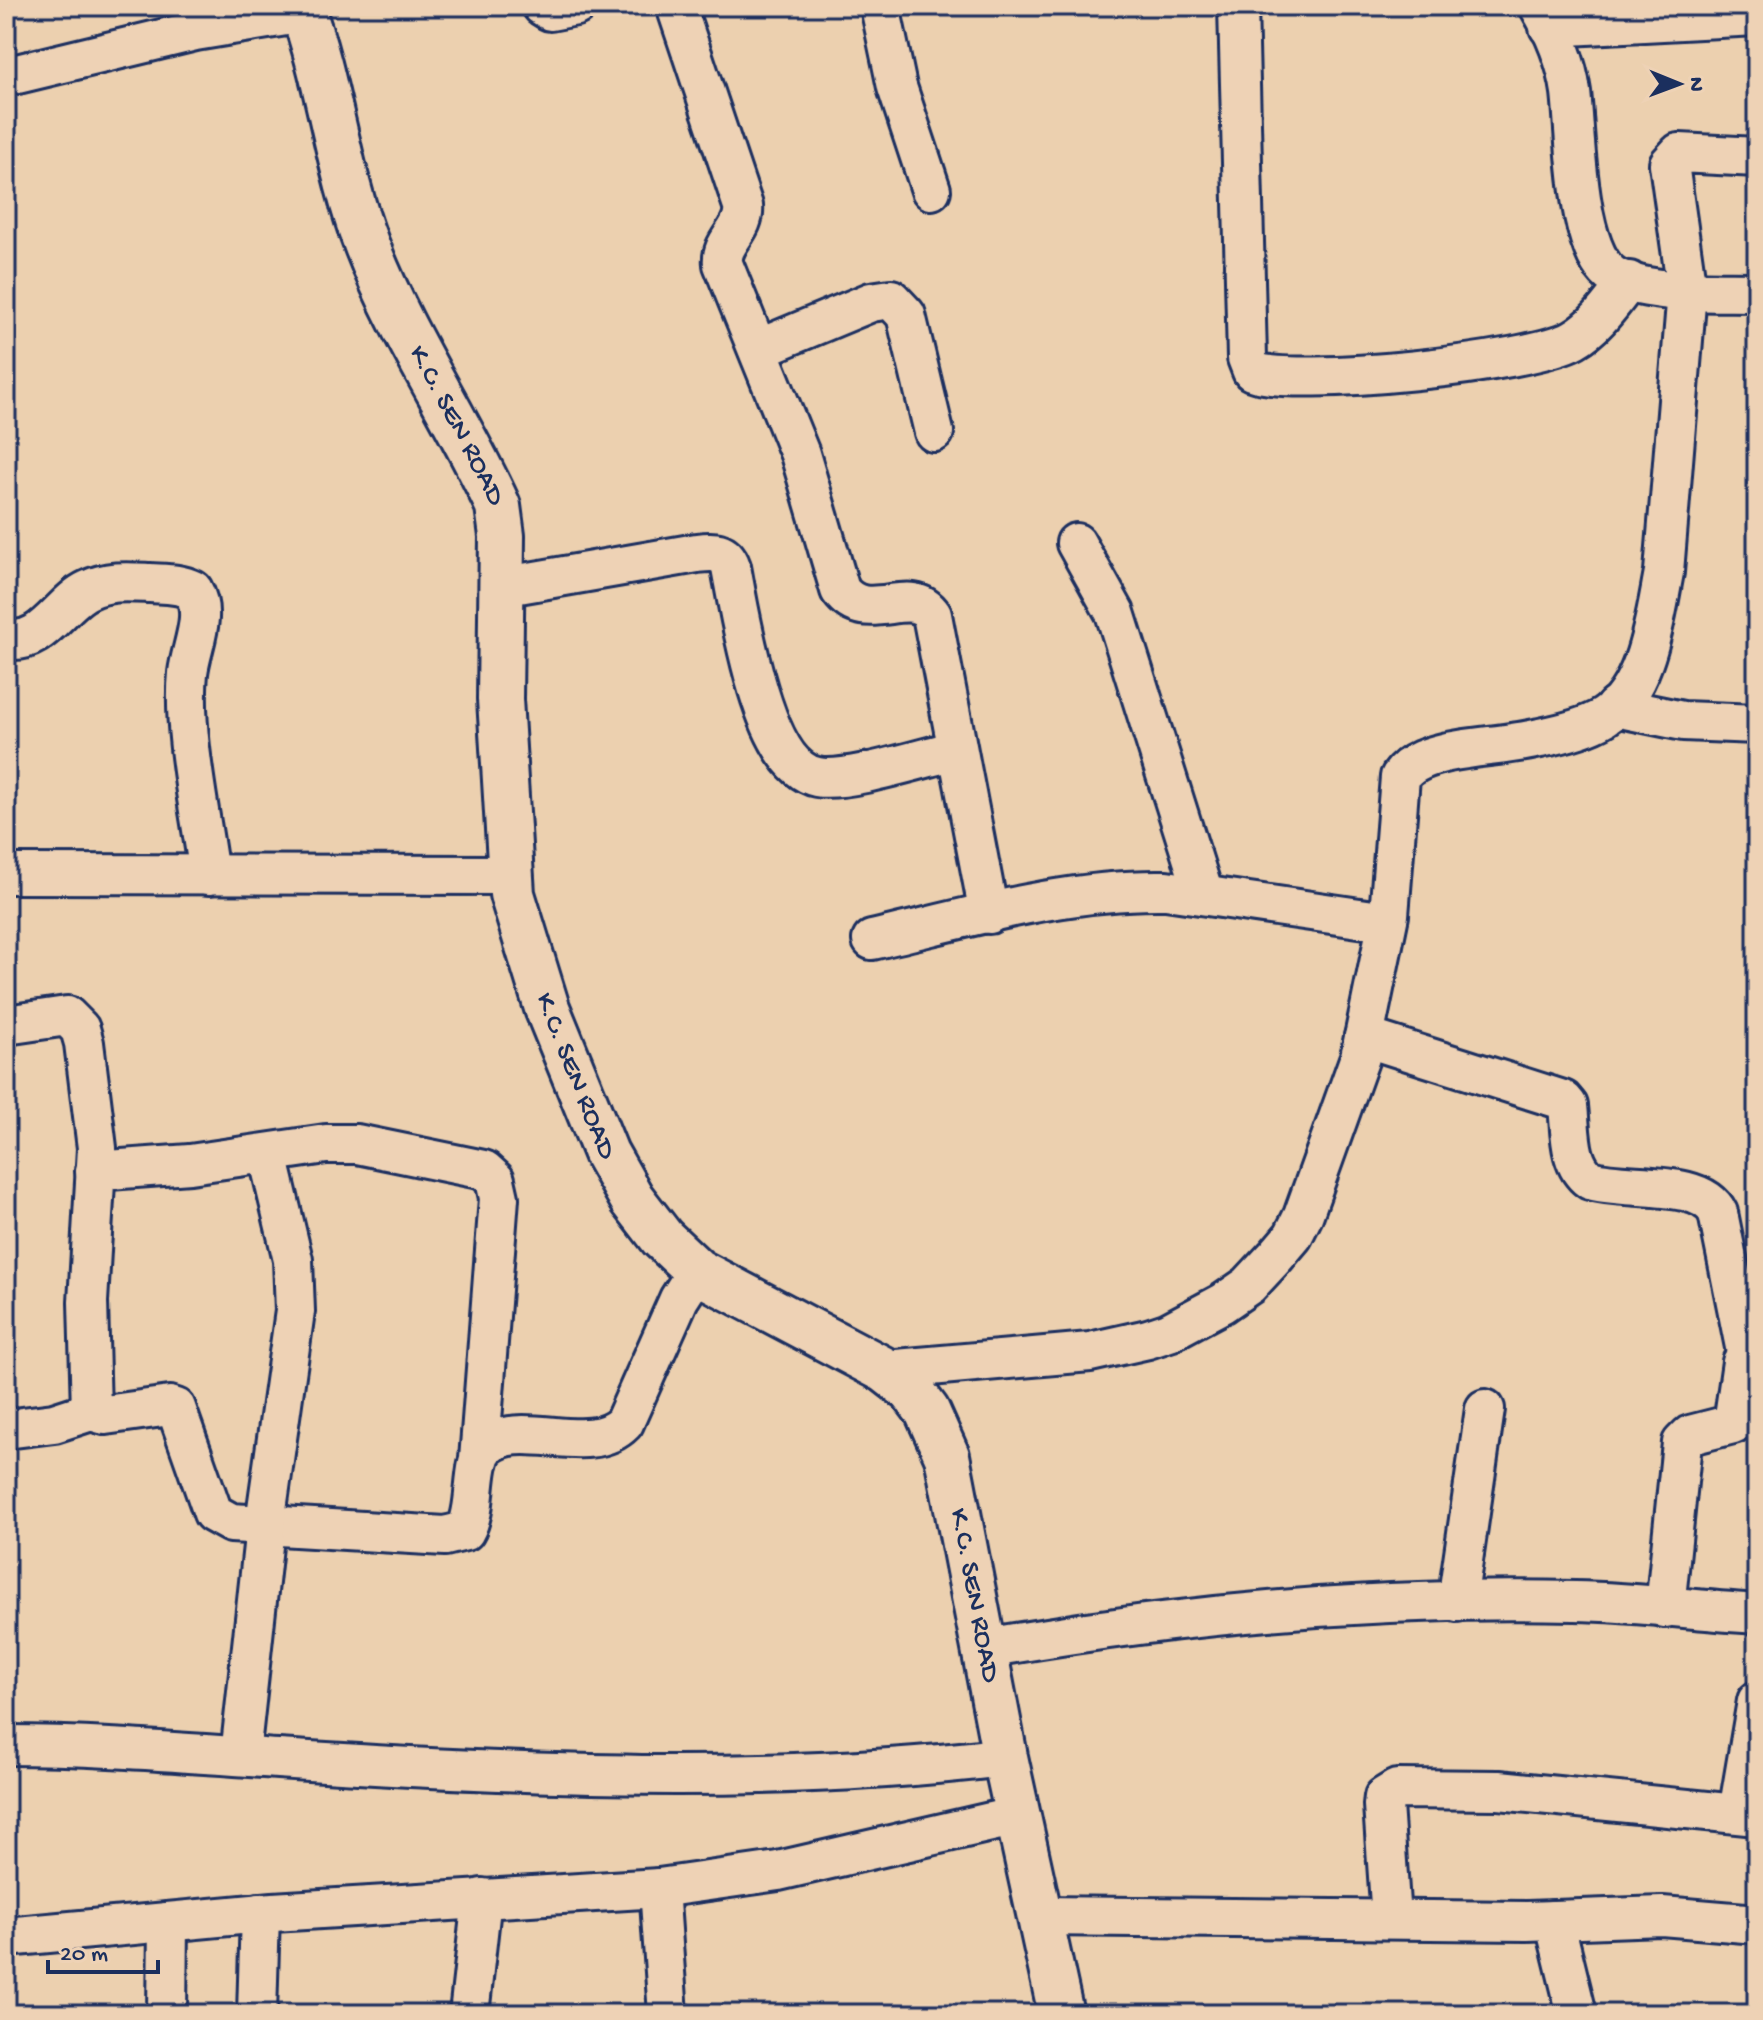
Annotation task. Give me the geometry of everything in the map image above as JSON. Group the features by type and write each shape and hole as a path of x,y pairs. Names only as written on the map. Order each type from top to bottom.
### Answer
{"street":[{"path":"542,6 550,11 576,6"},
{"path":"676,6 743,206 744,222 722,251 722,261 800,454 840,590 848,601 857,606 914,603 932,615 989,914"},
{"path":"880,6 897,87 931,190"},
{"path":"1238,6 1247,358 1252,371 1270,374 1360,374 1556,347 1590,328 1629,281"},
{"path":"17,74 195,31 302,10"},
{"name":"K.C. SEN ROAD","path":"302,10 320,59 346,176 366,244 395,311 498,506 502,536 500,699 510,875 524,944 606,1153 632,1199 662,1238 697,1271 885,1370 912,1391 939,1434 959,1507 1005,1757 1061,2014"},
{"path":"1757,16 1544,17 1571,90 1577,159 1592,242 1607,271 1629,281 1687,291 1757,292"},
{"path":"885,1370 1090,1352 1169,1332 1249,1285 1293,1236 1350,1086 1364,1037 1387,922 1398,793 1404,771 1434,755 1540,738 1589,725 1615,707 1634,679 1644,654 1664,572 1687,291 1671,159 1685,153 1757,157"},
{"path":"758,349 871,302 891,299 906,315 934,432"},
{"path":"1076,543 1115,613 1204,895"},
{"path":"501,587 720,553 727,558 731,567 762,707 794,763 802,771 820,778 845,776 957,750"},
{"path":"6,639 24,640 35,635 85,591 99,586 120,582 182,585 193,590 199,614 188,671 189,728 209,875"},
{"path":"1615,707 1683,721 1757,724"},
{"path":"6,874 510,875"},
{"path":"872,940 1109,892 1166,890 1387,922"},
{"path":"6,1025 67,1016 80,1029 96,1136 88,1302 91,1411"},
{"path":"1364,1037 1563,1100 1568,1106 1575,1159 1581,1173 1590,1180 1693,1192 1713,1202 1752,1355 1740,1370 1733,1424 1690,1435 1682,1443 1665,1608"},
{"path":"6,1429 54,1423 91,1411 105,1415 170,1406 176,1408 216,1518 265,1527 456,1534 465,1531 473,1515 499,1226 495,1180 484,1170 357,1144 295,1146 268,1155 95,1171"},
{"path":"240,1756 265,1527 295,1311 295,1282 288,1234 268,1155"},
{"path":"479,1460 485,1449 507,1437 599,1438 614,1433 624,1423 679,1299 697,1271"},
{"path":"1457,1602 1485,1409"},
{"path":"986,1648 1123,1624 1213,1615 1457,1602 1576,1601 1757,1614"},
{"path":"1391,1919 1383,1805 1384,1797 1397,1789 1499,1790 1747,1814 1757,1701"},
{"path":"6,1745 85,1745 594,1774 738,1776 906,1769 1005,1757"},
{"path":"6,1937 260,1913 659,1888 778,1871 1017,1816"},
{"path":"659,1888 668,2014"},
{"path":"469,2014 482,1898"},
{"path":"257,2014 260,1913"},
{"path":"1039,1916 1554,1920 1662,1916 1757,1924"},
{"path":"1554,1920 1577,2014"},
{"path":"167,2014 168,1922"}]}
